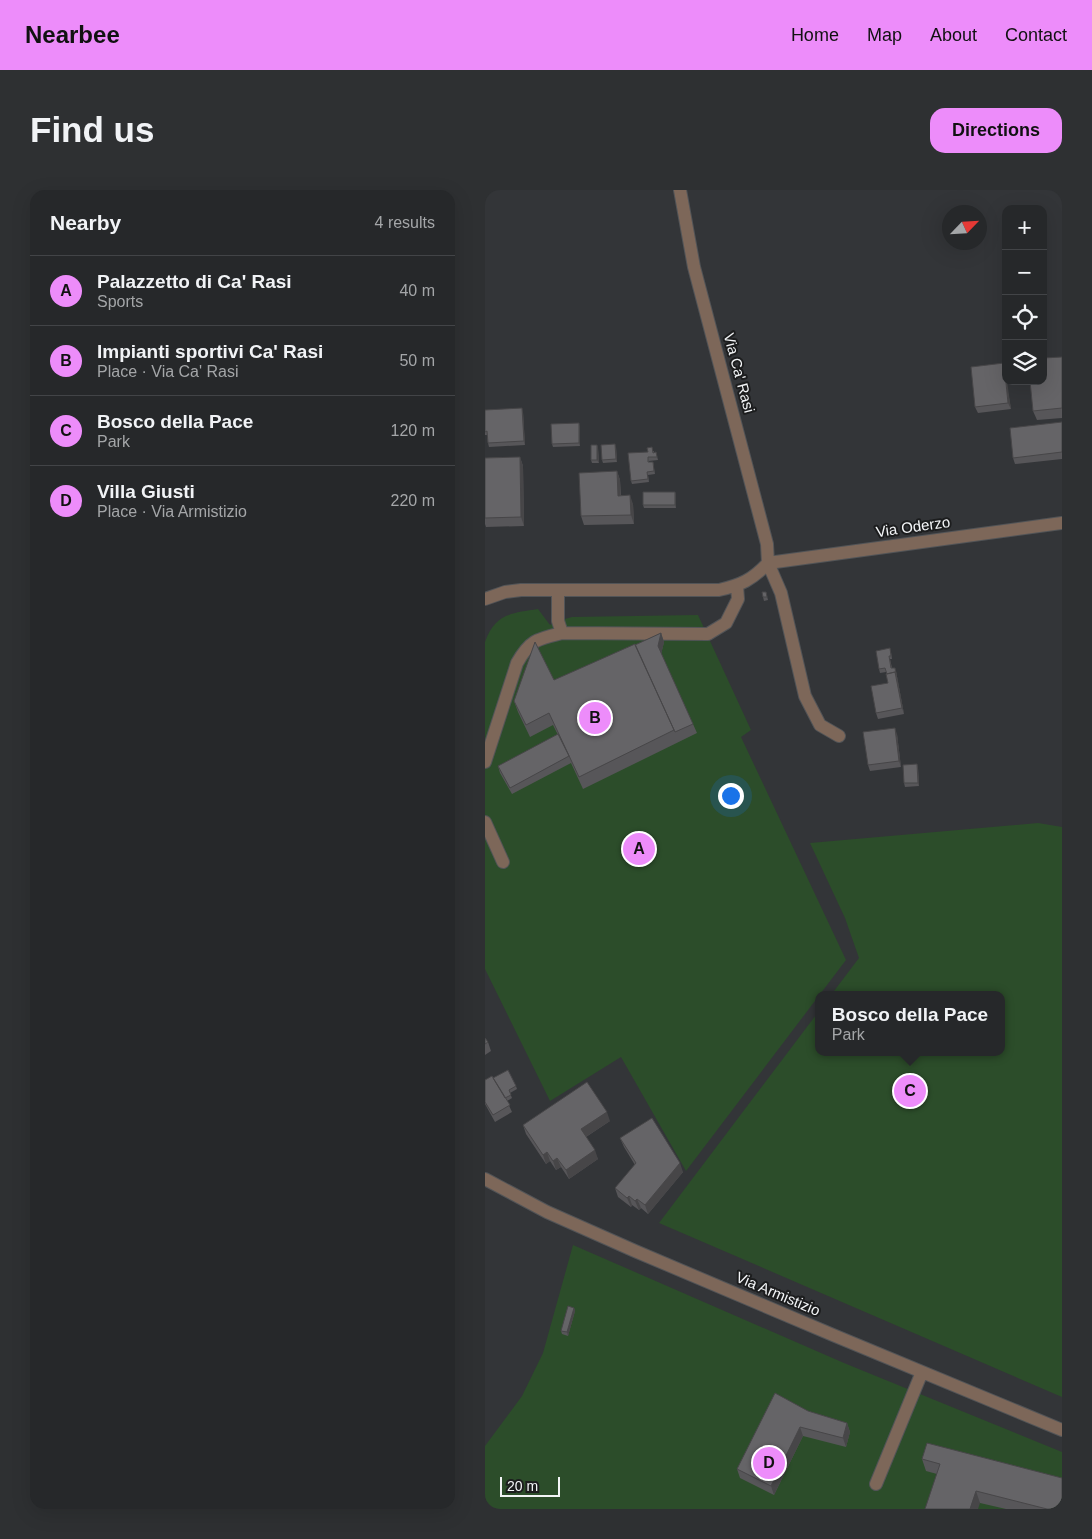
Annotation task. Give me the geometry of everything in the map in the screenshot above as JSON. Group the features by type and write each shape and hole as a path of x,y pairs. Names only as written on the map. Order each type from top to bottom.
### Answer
{"street":[{"name":"Via Ca' Rasi","path":"680,190 694,267 767,544 768,563 781,593 805,696 820,725 839,736"},
{"name":"Via Oderzo","path":"768,563 1062,523"},
{"path":"485,599 505,592 558,590 719,590 737,586 756,576 768,563"},
{"path":"485,762 517,663 525,649 541,638 562,633 708,634 726,622 738,599 737,586"},
{"path":"558,590 558,621 562,633"},
{"path":"485,822 503,862"},
{"name":"Via Armistizio","path":"485,1179 547,1212 626,1247 1062,1430"},
{"path":"876,1484 923,1372"}],"green space":[{"path":"538,609 550,625 572,617 698,615 751,730 741,737 846,960 822,991 815,991 815,1001 686,1171 621,1057 550,1101 485,969 485,642 499,620 505,616"},
{"path":"1038,823 1062,827 1062,1397 659,1223 815,1016 815,1056 1005,1056 1005,991 834,991 859,958 845,918 810,843"},
{"path":"573,1245 844,1363 1062,1452 1062,1509 485,1509 485,1446 522,1396 543,1353"}],"building":[{"path":"1062,357 1062,408 1033,411 1030,385 1047,385 1047,358"},
{"path":"1002,363 1002,385 1006,385 1008,403 975,407 971,367"},
{"path":"522,408 524,441 488,443 487,431 485,432 485,410"},
{"path":"1062,422 1062,452 1013,458 1010,428"},
{"path":"579,423 579,443 552,444 551,424"},
{"path":"615,444 616,459 602,460 601,445"},
{"path":"591,445 597,445 597,460 591,460"},
{"path":"652,447 653,453 656,452 657,457 648,457 648,462 653,462 654,471 647,472 648,479 631,481 628,453 648,452 647,448"},
{"path":"520,457 521,517 485,518 485,458"},
{"path":"617,471 618,496 630,495 631,515 581,516 579,473"},
{"path":"643,492 675,492 675,505 643,505"},
{"path":"762,592 766,592 767,597 763,597"},
{"path":"661,633 658,646 693,724 675,732 635,645"},
{"path":"535,642 554,680 635,644 674,730 579,777 549,713 526,725 514,701"},
{"path":"890,648 891,668 895,668 896,675 895,672 887,674 885,668 879,669 876,651"},
{"path":"895,672 902,708 876,713 871,686 888,683 886,674"},
{"path":"895,728 899,761 868,765 863,732"},
{"path":"558,734 569,756 510,788 498,766"},
{"path":"917,764 918,783 904,783 903,765"},
{"path":"508,1070 516,1086 509,1090 511,1095 505,1098 493,1078"},
{"path":"492,1076 510,1105 493,1115 485,1102 485,1080"},
{"path":"587,1082 607,1112 581,1129 595,1150 566,1170 557,1158 553,1161 547,1152 543,1155 523,1125"},
{"path":"652,1118 680,1163 645,1205 637,1199 635,1201 629,1196 627,1198 615,1188 636,1163 620,1138"},
{"path":"568,1306 574,1308 567,1332 561,1331"},
{"path":"775,1393 808,1411 847,1423 843,1438 800,1427 771,1486 737,1469"},
{"path":"927,1443 1062,1478 1062,1509 1047,1509 976,1491 970,1509 925,1509 940,1464 922,1459"}],"place":[{"name":"Impianti sportivi Ca' Rasi","path":"595,718"},
{"name":"Palazzetto di Ca' Rasi","path":"639,849"},
{"name":"Bosco della Pace","path":"910,1091"},
{"name":"Villa Giusti","path":"769,1463"}]}
